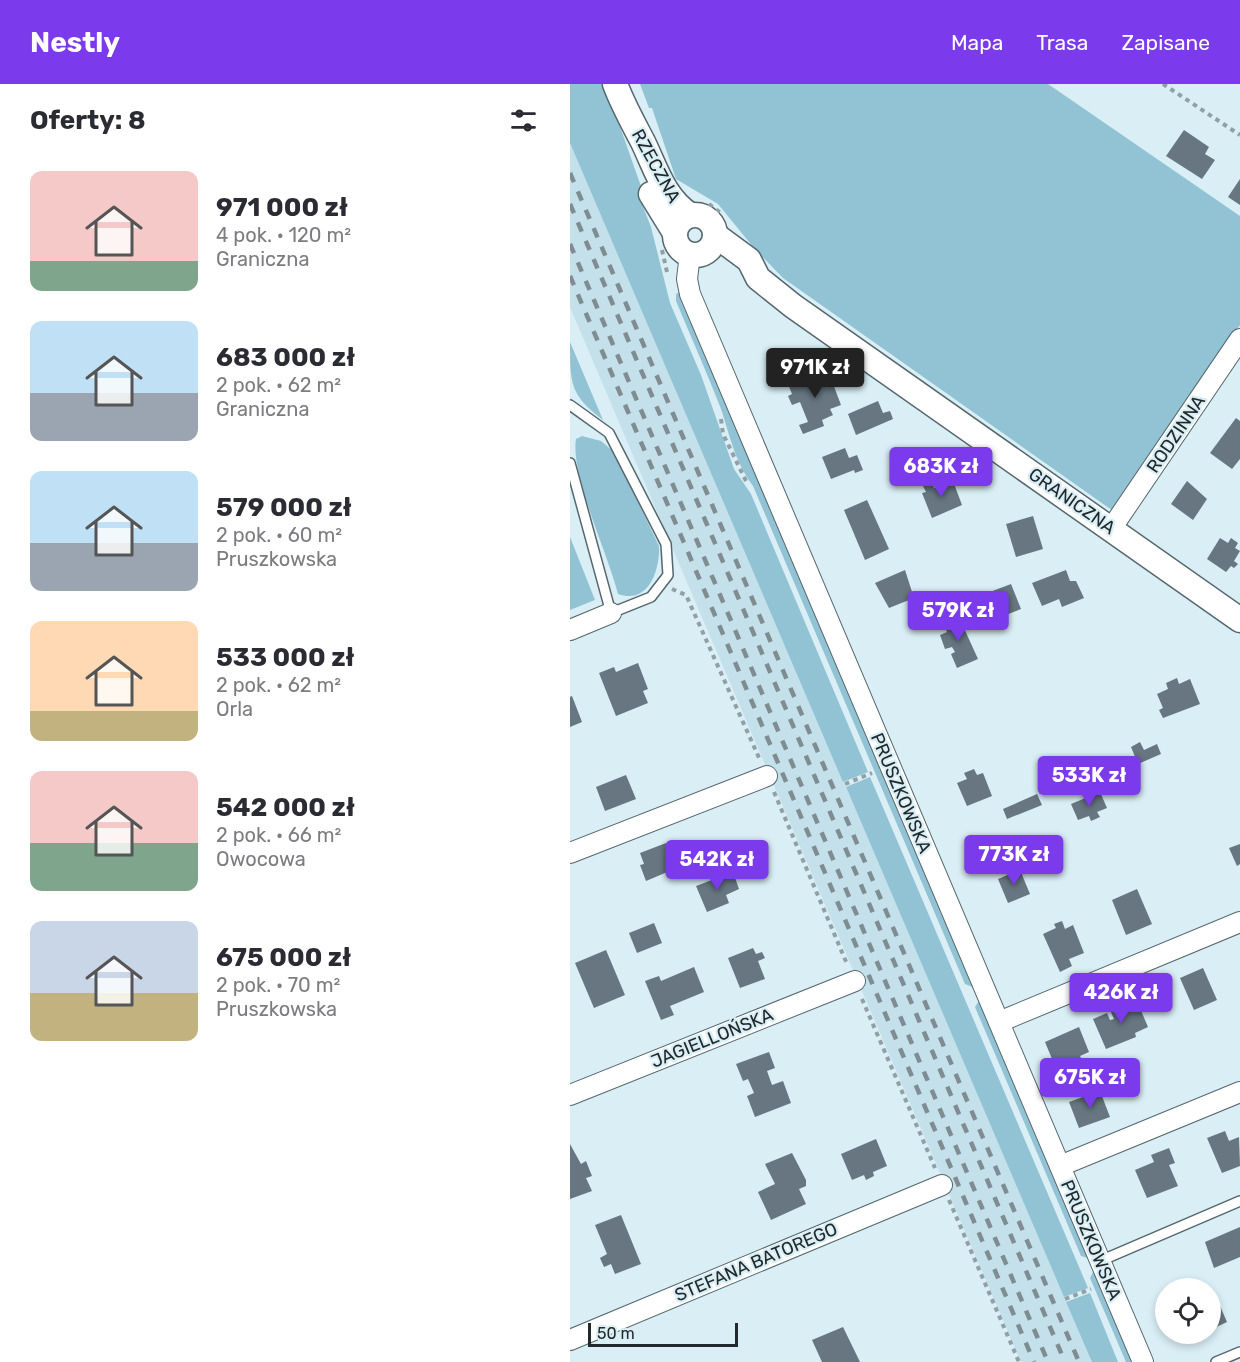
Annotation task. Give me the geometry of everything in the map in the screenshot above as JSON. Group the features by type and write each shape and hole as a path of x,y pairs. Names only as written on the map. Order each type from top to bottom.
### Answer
{"street":[{"name":"RZECZNA","path":"615,84 626,113 632,155 648,191 682,224 677,245 703,247"},
{"path":"682,224 706,219 714,228 703,247"},
{"name":"GRANICZNA","path":"703,247 739,273 758,278 1240,620"},
{"name":"PRUSZKOWSKA","path":"703,247 687,279 690,294 1143,1362"},
{"name":"RODZINNA","path":"1111,529 1240,339"},
{"path":"570,630 611,613"},
{"path":"570,853 767,776"},
{"path":"999,1022 1240,922"},
{"name":"JAGIELLOŃSKA","path":"570,1095 855,981"},
{"path":"1060,1166 1240,1092"},
{"name":"STEFANA BATOREGO","path":"570,1340 942,1185"}],"lane":[{"path":"570,405 609,433 666,544 668,575 651,597 611,613 570,463"},
{"path":"1100,1261 1240,1202"},
{"path":"1215,1362 1240,1352"}],"path":[{"path":"1163,84 1240,135"},
{"path":"845,784 872,773"},
{"path":"1065,1299 1091,1289"}],"shaded area":[{"path":"570,84 605,84 644,195 640,199 651,227 670,303 701,375 734,469 751,494 868,772 843,782 570,143"},
{"path":"640,84 1048,84 1240,216 1240,325 1116,513 783,278 754,248 718,204 676,179 652,108 649,108"},
{"path":"570,143 1092,1362 1021,1362 692,594 570,307"},
{"path":"681,291 975,988 965,984 753,486 737,458 721,409 676,301 676,294"},
{"path":"570,342 603,420 584,403 574,387"},
{"path":"582,436 601,441 614,452 659,546 655,574 645,590 638,594 629,596 618,594 579,473 576,439"},
{"path":"570,537 595,600 570,610"},
{"path":"870,777 1088,1288 1064,1297 846,787"},
{"path":"980,999 1091,1259 1081,1256 975,1007"},
{"path":"1094,1270 1134,1362 1126,1362 1090,1278"},
{"path":"1090,1293 1118,1362 1092,1362 1066,1302"}],"building":[{"path":"1184,130 1209,147 1205,154 1215,160 1202,179 1166,156"},
{"path":"1240,179 1240,205 1228,197"},
{"path":"827,368 841,405 830,409 833,415 822,420 824,426 803,434 799,425 808,422 800,402 792,405 788,396 792,394 788,384"},
{"path":"878,401 883,413 890,411 893,419 856,435 848,414"},
{"path":"1236,418 1240,421 1240,459 1232,469 1210,453"},
{"path":"845,448 849,458 857,455 863,470 855,473 854,470 831,479 822,457"},
{"path":"953,481 962,505 932,518 922,493 926,492 923,486 932,482 934,488"},
{"path":"1187,481 1207,499 1193,520 1171,504"},
{"path":"867,500 889,549 865,560 844,510"},
{"path":"1033,516 1043,549 1016,557 1006,524"},
{"path":"1220,538 1228,543 1231,538 1238,543 1235,548 1240,551 1234,561 1238,564 1234,568 1231,566 1226,572 1207,559"},
{"path":"905,570 914,598 889,608 875,583"},
{"path":"1066,570 1070,581 1076,581 1084,598 1062,607 1059,599 1042,606 1032,583"},
{"path":"1011,584 1021,609 991,621 985,607 979,610 974,598"},
{"path":"958,615 978,659 957,668 951,654 955,652 952,647 945,649 940,635 947,632 942,622"},
{"path":"638,663 648,689 643,691 648,703 616,716 599,673 614,667 616,672"},
{"path":"1177,678 1179,684 1190,679 1200,704 1163,718 1159,710 1163,708 1157,694 1168,689 1166,683"},
{"path":"572,696 582,722 570,727 570,697"},
{"path":"1140,742 1144,750 1157,744 1161,754 1138,764 1131,747"},
{"path":"974,769 977,775 983,773 992,796 967,806 957,783 967,779 964,773"},
{"path":"626,775 636,799 605,811 596,787"},
{"path":"1100,792 1107,808 1097,812 1100,817 1091,821 1089,816 1078,820 1071,804"},
{"path":"1037,794 1042,805 1007,819 1003,809"},
{"path":"666,843 670,854 666,855 672,870 646,881 640,865 644,864 640,853"},
{"path":"1240,844 1240,864 1237,866 1229,848"},
{"path":"1020,870 1030,894 1008,903 998,879"},
{"path":"733,872 739,889 726,895 729,903 707,912 696,886"},
{"path":"1137,889 1152,924 1126,935 1112,900"},
{"path":"1062,921 1065,929 1073,925 1084,953 1069,959 1072,966 1060,972 1043,934 1056,928 1054,924"},
{"path":"654,923 662,943 637,953 629,933"},
{"path":"753,948 756,954 762,952 765,958 758,961 765,979 740,988 728,958"},
{"path":"606,950 625,995 594,1008 575,963"},
{"path":"694,967 704,992 670,1006 674,1015 661,1020 645,981 659,976 661,981"},
{"path":"1203,968 1217,1000 1194,1010 1180,978"},
{"path":"1136,999 1148,1027 1135,1033 1136,1037 1106,1049 1093,1019 1107,1013 1110,1020 1114,1019 1110,1010"},
{"path":"1079,1027 1089,1052 1080,1056 1084,1064 1079,1068 1068,1070 1067,1067 1057,1071 1045,1042"},
{"path":"769,1052 775,1068 767,1071 772,1085 783,1081 791,1103 755,1117 747,1096 754,1093 748,1079 743,1081 736,1064"},
{"path":"1100,1091 1110,1117 1079,1128 1069,1102"},
{"path":"1225,1131 1229,1141 1239,1137 1240,1166 1222,1173 1207,1138"},
{"path":"876,1139 887,1166 873,1172 874,1176 866,1180 864,1175 852,1180 841,1154"},
{"path":"570,1144 581,1164 586,1161 592,1176 586,1178 592,1191 570,1199"},
{"path":"1169,1148 1175,1163 1169,1165 1178,1186 1147,1198 1135,1170 1154,1162 1151,1155"},
{"path":"792,1153 806,1180 806,1186 799,1189 806,1204 771,1220 758,1192 775,1184 765,1164"},
{"path":"621,1215 641,1264 615,1274 611,1264 604,1267 600,1258 607,1254 595,1225"},
{"path":"1240,1227 1240,1257 1214,1268 1205,1242"},
{"path":"1221,1308 1227,1322 1221,1325"},
{"path":"843,1327 860,1362 822,1362 812,1340"}],"railway":[{"path":"570,173 1079,1362"},
{"path":"570,204 1065,1362"},
{"path":"570,244 1048,1362"},
{"path":"570,276 1034,1362"}]}
